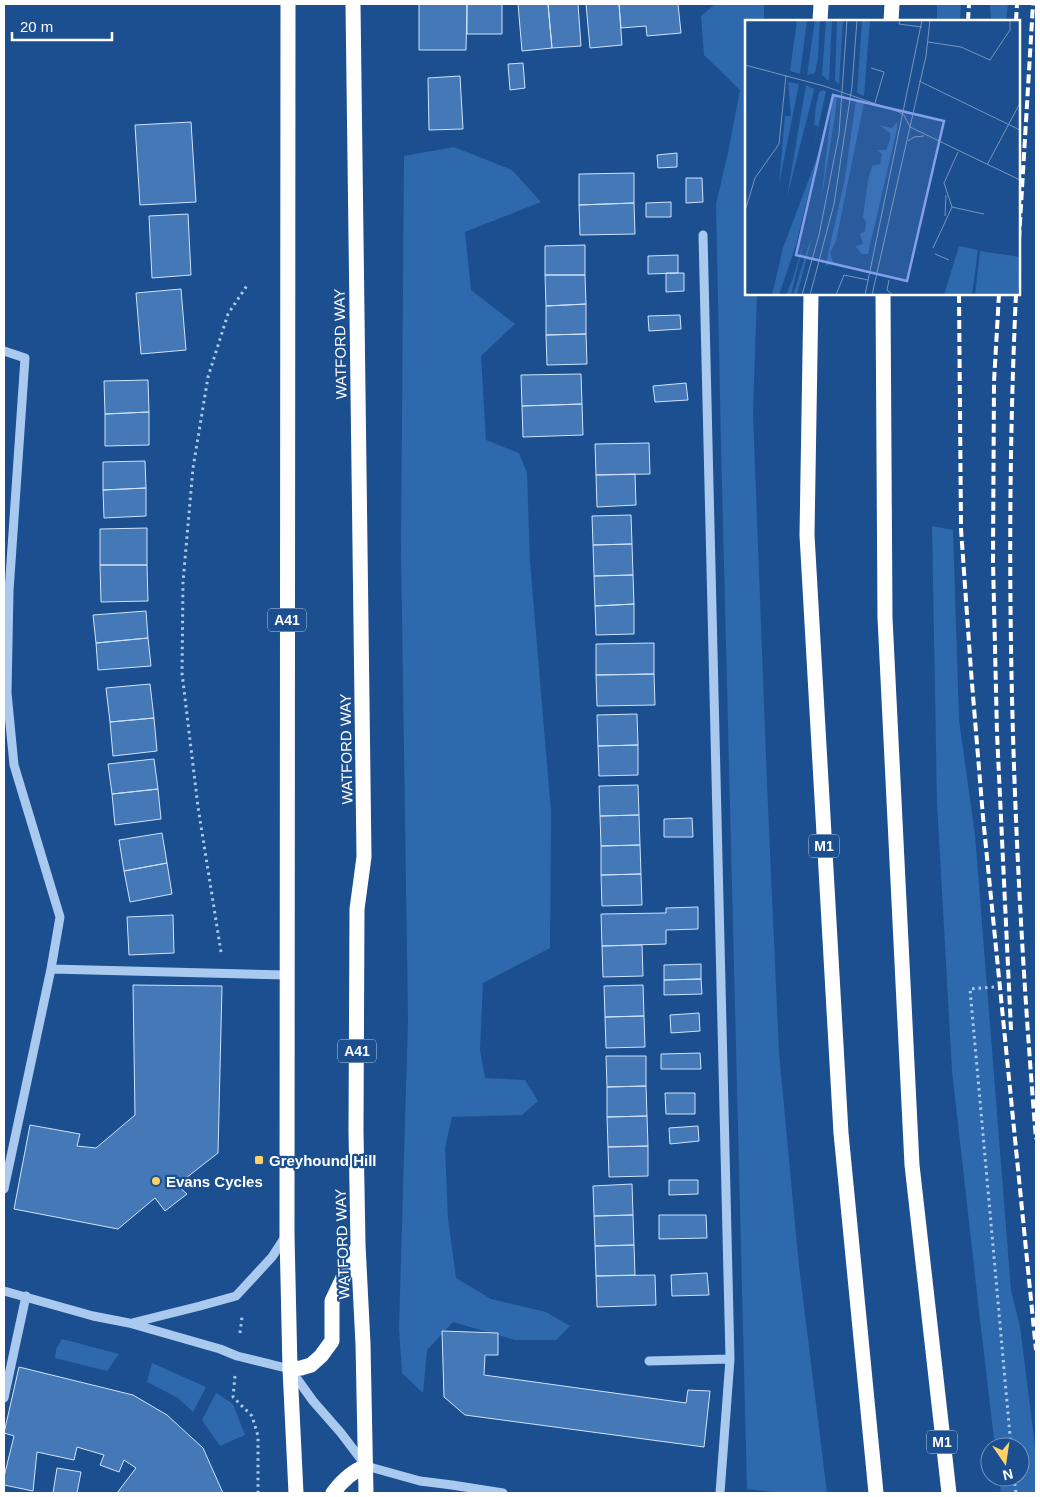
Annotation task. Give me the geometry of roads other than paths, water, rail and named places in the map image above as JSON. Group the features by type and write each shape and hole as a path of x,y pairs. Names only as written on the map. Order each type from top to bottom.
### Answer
{"highway":[{"name":"A41","path":"288,4 287,1236 290,1369 296,1493"},
{"name":"WATFORD WAY","path":"353,4 364,858 357,909 356,1131 366,1493"},
{"path":"820,20 821,4"},
{"path":"891,20 892,4"},
{"name":"M1","path":"811,295 806,535 841,1133 876,1493"},
{"name":"M1","path":"883,295 885,628 912,1165 948,1493"},
{"name":"A41","path":"290,1369 312,1365 332,1340 332,1301 358,1245"},
{"path":"333,1493 358,1469 366,1466"}],"street":[{"path":"703,235 730,1359 720,1493"},
{"path":"4,351 25,358 9,591 7,693 14,765 60,917 51,969 4,1189"},
{"path":"51,969 287,975"},
{"path":"129,1323 236,1296 272,1257 287,1236"},
{"path":"4,1291 93,1316 129,1323 238,1356 290,1369 366,1466 420,1481 452,1484 503,1493"},
{"path":"4,1398 26,1296"},
{"path":"648,1361 730,1359"}],"railway":[{"path":"968,20 969,4"},
{"path":"1016,20 1017,4"},
{"path":"1020,222 1033,4"},
{"path":"959,295 961,529 971,671 983,817 1036,1350"},
{"path":"999,295 994,382 993,561 997,733 1011,1030"},
{"path":"1016,295 1010,505 1012,716 1021,928 1036,1139"}],"place":[{"name":"Greyhound Hill","path":"259,1160"},
{"name":"Evans Cycles","path":"156,1181"}]}
